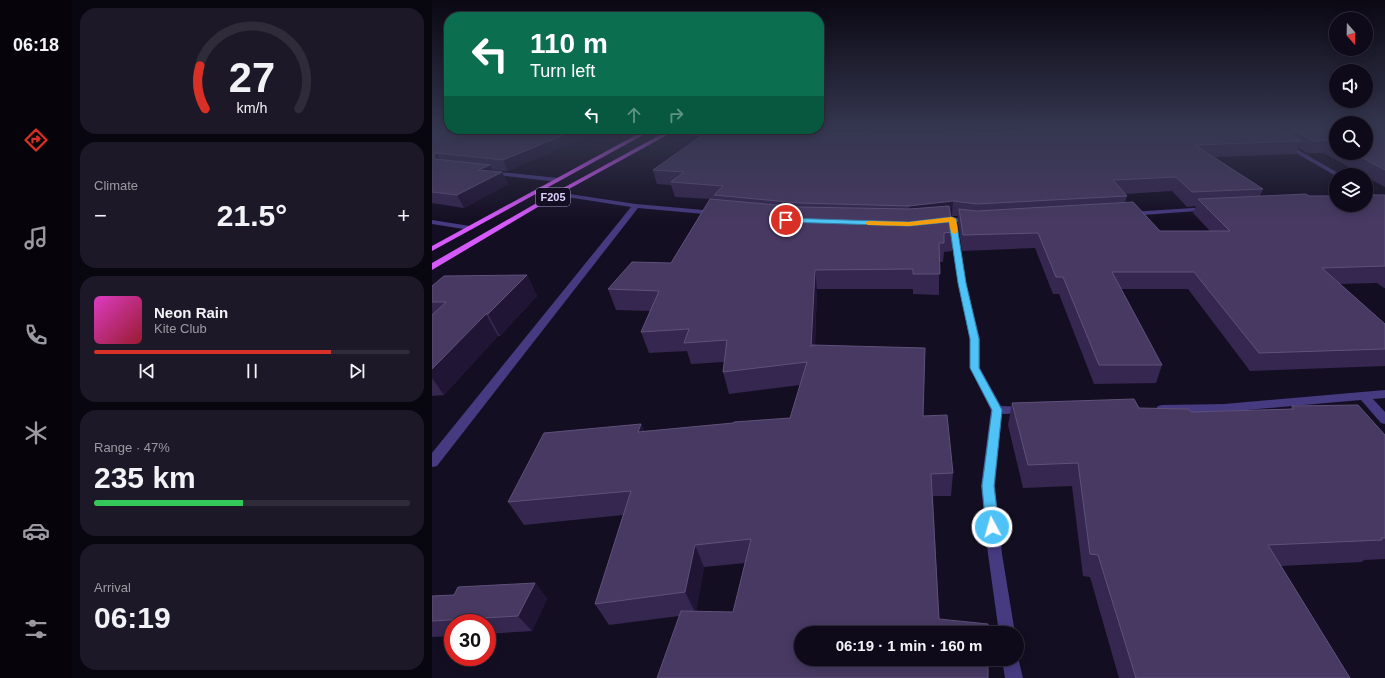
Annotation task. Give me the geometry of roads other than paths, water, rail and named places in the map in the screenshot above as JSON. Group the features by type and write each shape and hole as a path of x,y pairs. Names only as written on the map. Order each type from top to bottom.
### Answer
{"main road":[{"name":"F205","path":"432,248 597,159"},
{"name":"F205","path":"432,267 556,194 621,159"}],"street":[{"path":"1310,159 1329,170"},
{"path":"481,172 558,180"},
{"path":"556,194 636,206 722,214"},
{"path":"1373,195 1383,200"},
{"path":"432,462 636,206"},
{"path":"1121,214 1217,209"},
{"path":"952,219 962,283 975,339 975,368 997,410 988,486 995,554 1006,626"},
{"path":"931,222 952,219 976,222"},
{"path":"432,222 470,228"},
{"path":"1154,409 1224,408 1385,394"},
{"path":"1364,396 1385,420"},
{"path":"997,410 1036,410"},
{"path":"1012,666 1014,678"}]}
